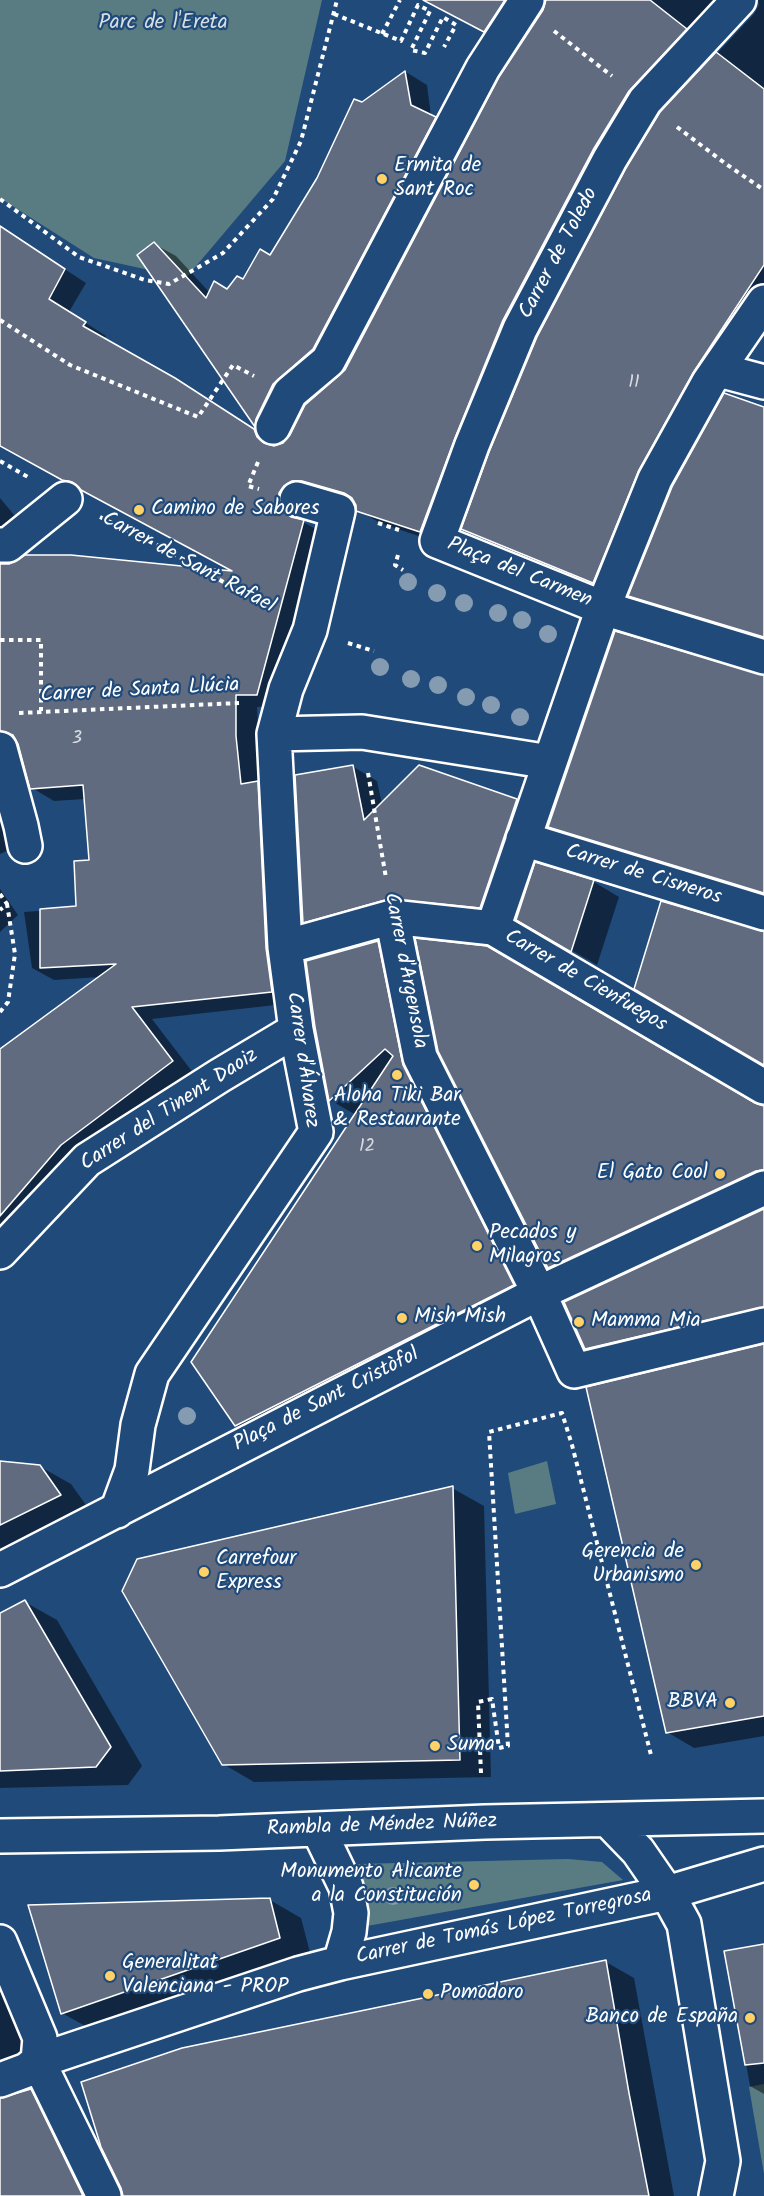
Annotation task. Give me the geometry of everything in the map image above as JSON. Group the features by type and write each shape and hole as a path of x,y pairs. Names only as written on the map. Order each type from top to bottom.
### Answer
{"street":[{"name":"Carrer de Toledo","path":"437,541 472,445 520,329 610,159 645,101 739,0"},
{"path":"273,427 290,393 328,361 483,68 524,3"},
{"path":"764,302 709,382 655,479 603,608 764,657"},
{"path":"725,360 764,382"},
{"path":"0,545 9,544 65,499"},
{"path":"297,499 338,511 310,630 282,701 274,734 362,732 550,762"},
{"name":"Plaça del Carmen","path":"437,541 603,608 493,928"},
{"name":"Carrer d'Álvarez","path":"117,1510 132,1470 138,1425 152,1374 316,1132 296,1030 285,947 274,734"},
{"path":"0,749 25,846"},
{"name":"Carrer de Cisneros","path":"523,839 764,913"},
{"path":"285,947 392,917"},
{"name":"Carrer de Cienfuegos","path":"392,917 493,928 764,1086"},
{"name":"Carrer d'Argensola","path":"392,917 420,1057 539,1293 574,1371 764,1325"},
{"name":"Carrer del Tinent Daoiz","path":"0,1252 87,1160 296,1030"},
{"name":"Plaça de Sant Cristòfol","path":"0,1570 539,1293 764,1188"},
{"name":"Rambla de Méndez Núñez","path":"0,1836 219,1833 484,1822 764,1816"},
{"path":"609,1821 638,1851 667,1893 684,1924 723,2161 716,2196"},
{"name":"Carrer de Tomás López Torregrosa","path":"318,1829 346,1887 351,1913 349,1932 340,1963"},
{"path":"667,1893 764,1864"},
{"name":"Carrer de Tomás López Torregrosa","path":"0,2080 27,2070 38,2061 297,1974 667,1893"},
{"path":"0,1942 40,2038 38,2061 104,2196"}],"path":[{"path":"0,199 79,257 145,280 169,284 223,253 273,199 301,141 338,0"},
{"path":"382,34 400,0"},
{"path":"524,3 645,101 726,164 764,190"},
{"path":"334,14 401,41 418,6 430,11 411,50 425,53 443,17 456,25 441,53"},
{"path":"0,320 70,365 198,417 233,365 290,393"},
{"name":"Carrer de Sant Rafael","path":"0,461 65,499 165,549 310,630"},
{"name":"Plaça del Carmen","path":"338,511 437,541"},
{"path":"0,640 41,640 41,711"},
{"name":"Carrer de Santa Llúcia","path":"10,713 282,701"},
{"name":"Carrer d'Argensola","path":"362,732 392,917"},
{"path":"0,894 6,904 15,954 8,1002 0,1012"},
{"path":"0,910 6,904"},
{"path":"481,1773 478,1702 492,1699 499,1748 508,1746 489,1432 562,1413 651,1755"}],"green space":[{"name":"Parc de l'Ereta","path":"0,0 322,0 285,161 186,278 94,258 0,198"},
{"path":"547,1461 556,1504 515,1514 508,1473"},
{"path":"568,1859 602,1862 623,1880 367,1926 358,1864"},
{"path":"764,2084 764,2174 749,2087"}],"building":[{"path":"423,0 505,0 484,32"},
{"path":"546,0 650,0 687,29 629,91 593,150 503,320 420,532 356,511 352,498 344,493 302,481 292,481 279,493 279,503 283,511 291,517 304,520 257,695 236,695 236,736 241,784 258,781 266,948 272,992 132,1007 173,1061 61,1145 0,1216 0,1049 116,964 40,968 40,909 76,906 74,861 89,860 83,785 30,789 18,744 13,735 0,731 0,564 9,564 25,555 71,555 232,571 81,490 72,482 62,480 0,446 0,226 65,269 49,299 86,322 83,326 175,378 254,429 257,437 264,443 274,446 283,443 290,435 305,405 345,370 499,77 543,10"},
{"path":"716,52 764,89 764,265 693,373 639,470 593,583 461,529 489,452 537,337 626,168 660,112"},
{"path":"405,71 411,105 436,117 313,349 273,384 256,419 255,427 137,255 154,242 206,298 214,281 227,289 237,276 243,279 260,249 270,255 317,178 354,99 362,102"},
{"path":"724,393 764,407 764,637 628,596 672,487"},
{"path":"615,631 764,675 764,893 548,827"},
{"path":"353,765 364,820 419,765 517,799 480,908 389,899 303,923 295,775"},
{"path":"535,862 594,880 571,952 516,920"},
{"path":"661,901 764,931 764,1065 634,989"},
{"path":"415,938 487,946 755,1103 764,1106 764,1170 756,1171 548,1268 438,1051"},
{"path":"378,941 403,1065 514,1285 235,1426 191,1362 393,1056 385,1049 329,1101 315,1027 306,961"},
{"path":"764,1209 764,1307 585,1349 564,1302"},
{"name":"Gerencia de Urbanismo","path":"764,1344 764,1716 666,1733 586,1387"},
{"path":"0,1461 40,1465 61,1495 0,1525"},
{"path":"453,1486 460,1760 222,1765 122,1591 137,1559"},
{"path":"25,1600 111,1747 96,1767 0,1771 0,1613"},
{"name":"Generalitat Valenciana - PROP","path":"270,1898 280,1938 61,2014 28,1905"},
{"name":"Banco de España","path":"764,1944 764,2063 745,2065 724,1951"},
{"path":"606,1960 649,2196 123,2196 101,2147 81,2082 182,2048"},
{"path":"31,2089 83,2196 0,2196 0,2098"}],"place":[{"name":"Ermita de Sant Roc","path":"382,179"},
{"name":"Camino de Sabores","path":"139,510"},
{"name":"Aloha Tiki Bar & Restaurante","path":"397,1075"},
{"name":"El Gato Cool","path":"720,1174"},
{"name":"Pecados y Milagros","path":"477,1246"},
{"name":"Mish Mish","path":"402,1318"},
{"name":"Mamma Mia","path":"579,1322"},
{"name":"Gerencia de Urbanismo","path":"696,1565"},
{"name":"Carrefour Express","path":"204,1572"},
{"name":"BBVA","path":"730,1703"},
{"name":"Suma","path":"435,1746"},
{"name":"Monumento Alicante a la Constitución","path":"474,1885"},
{"name":"Generalitat Valenciana - PROP","path":"110,1976"},
{"name":"Pomodoro","path":"428,1994"},
{"name":"Banco de España","path":"750,2018"}]}
